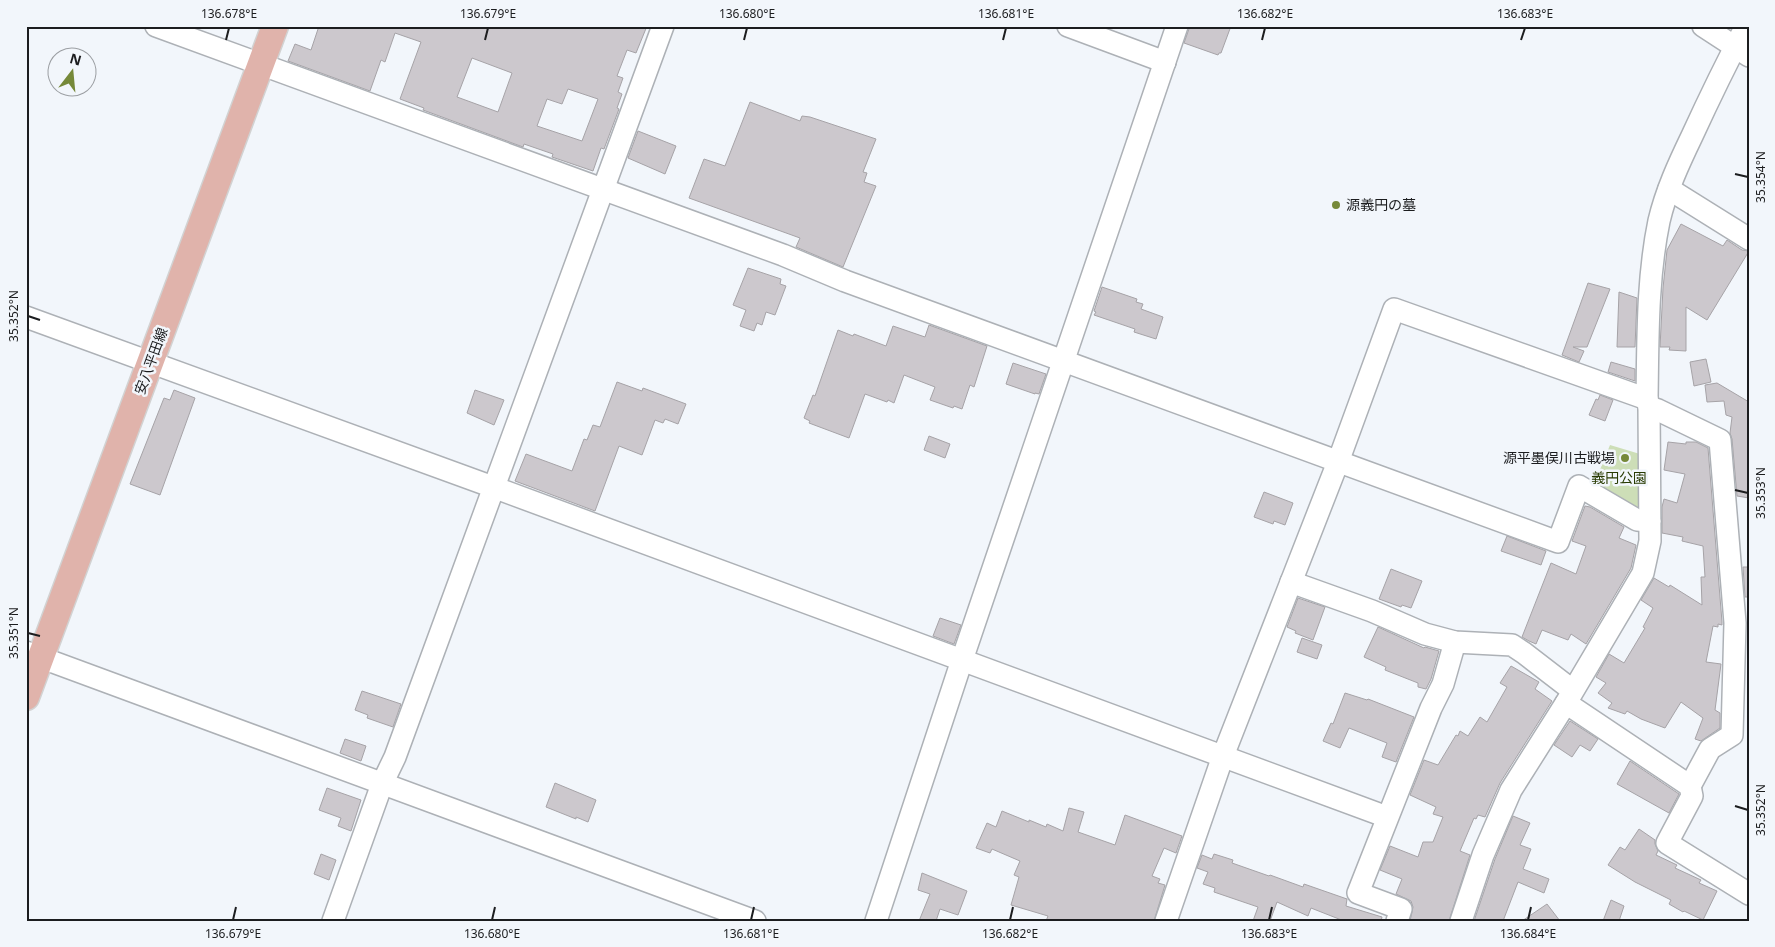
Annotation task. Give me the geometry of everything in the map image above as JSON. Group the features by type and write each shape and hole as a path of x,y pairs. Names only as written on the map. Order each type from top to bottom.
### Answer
{"main road":[{"name":"安八平田線","path":"26,697 34,654 150,363 276,26"}],"street":[{"path":"156,26 783,255 845,281 1558,542 1579,486 1637,520 1650,521"},
{"path":"333,921 663,26"},
{"path":"1068,26 1165,62"},
{"path":"876,921 962,660 1177,26"},
{"path":"1703,26 1742,52"},
{"path":"1461,921 1483,855 1511,790 1643,573 1648,550 1650,521 1648,403 1651,279 1660,219 1669,189 1708,102 1742,52 1746,26"},
{"path":"1669,189 1749,239"},
{"path":"1166,921 1223,756 1338,462 1394,308 1648,403 1658,410 1720,440 1735,622 1732,735 1710,749 1690,786 1692,796 1667,843 1749,894"},
{"path":"26,317 1387,817"},
{"path":"1291,582 1372,611 1425,634 1456,642 1512,646 1524,653 1569,697 1690,786"},
{"path":"1397,921 1401,909 1358,893 1431,708 1443,684 1456,642"},
{"path":"34,654 755,921"}],"green space":[{"name":"義円公園","path":"1610,445 1640,454 1639,512 1593,487"}],"building":[{"path":"319,26 647,26 636,53 627,50 617,76 623,78 618,92 622,94 617,108 619,109 604,149 601,148 593,171 552,157 553,154 524,144 523,147 423,110 424,108 400,99 421,42 395,33 385,62 381,60 370,91 288,61 295,44 311,50","holes":["472,58 512,73 498,112 457,97","568,89 598,99 582,141 537,126 547,99 562,104"]},
{"path":"1190,26 1231,26 1221,53 1218,55 1184,43"},
{"path":"750,102 800,121 802,116 810,117 876,139 863,172 867,173 864,182 876,186 843,267 796,247 800,238 689,198 704,159 725,166"},
{"path":"638,131 676,146 665,174 628,158"},
{"path":"1681,224 1723,246 1727,240 1742,250 1749,251 1707,320 1686,307 1686,351 1669,350 1670,347 1660,347 1667,250"},
{"path":"748,268 781,279 780,284 786,286 775,315 766,312 762,325 757,323 754,331 740,326 746,310 733,305"},
{"path":"1588,283 1610,289 1587,347 1573,347 1584,351 1579,362 1562,355"},
{"path":"1102,287 1137,299 1136,302 1143,304 1141,309 1163,317 1156,339 1134,332 1135,329 1094,315"},
{"path":"1619,292 1637,298 1635,347 1617,347"},
{"path":"929,325 987,346 974,387 970,385 962,409 930,400 935,387 904,375 894,403 865,394 849,438 809,423 810,421 804,418 813,395 815,396 838,330 886,346 893,326 925,337"},
{"path":"1706,359 1711,382 1694,386 1690,362"},
{"path":"1611,362 1635,369 1635,381 1608,372"},
{"path":"1013,363 1046,374 1039,394 1006,384"},
{"path":"617,382 642,391 643,388 686,404 678,424 665,419 663,423 655,420 642,455 619,446 595,511 515,481 526,454 572,471 584,439 587,440 593,425 600,427"},
{"path":"1717,383 1749,402 1749,498 1737,496 1730,433 1732,417 1726,415 1724,401 1707,402 1705,385"},
{"path":"174,390 195,398 160,495 130,484 164,398 170,400"},
{"path":"475,390 504,400 494,425 467,413"},
{"path":"1600,395 1613,400 1605,421 1589,415 1596,399 1598,400"},
{"path":"929,436 950,444 945,458 924,450"},
{"path":"1668,442 1686,444 1686,442 1696,442 1708,448 1722,625 1718,624 1718,627 1713,626 1706,662 1721,664 1715,710 1720,713 1720,728 1701,741 1695,739 1703,718 1681,702 1665,728 1641,719 1627,711 1625,714 1608,708 1612,703 1598,693 1606,683 1596,677 1609,654 1624,663 1645,628 1643,627 1653,608 1641,600 1654,578 1669,587 1670,585 1702,605 1701,577 1705,577 1703,546 1682,541 1683,537 1662,533 1662,507 1664,499 1677,503 1685,474 1664,470"},
{"path":"1264,492 1293,503 1285,525 1274,521 1273,524 1254,517"},
{"path":"1585,506 1624,527 1619,538 1636,545 1631,568 1586,644 1571,634 1568,640 1542,630 1536,644 1522,637 1551,563 1576,574 1586,546 1572,541"},
{"path":"1507,536 1546,551 1541,565 1501,551"},
{"path":"1743,567 1749,567 1749,597 1745,597"},
{"path":"1391,569 1422,581 1411,608 1402,605 1401,607 1379,599"},
{"path":"1298,598 1325,607 1313,640 1295,633 1296,631 1287,627"},
{"path":"940,618 961,625 954,644 933,636"},
{"path":"1378,627 1424,648 1439,651 1426,689 1418,687 1418,683 1385,670 1386,667 1364,657"},
{"path":"1302,638 1322,645 1317,659 1297,652"},
{"path":"1511,666 1539,682 1535,689 1552,701 1500,783 1485,817 1478,815 1476,819 1474,818 1460,851 1470,855 1449,921 1410,921 1413,907 1411,901 1396,894 1402,879 1380,870 1390,846 1418,857 1423,842 1433,842 1443,817 1433,814 1436,807 1410,795 1424,760 1438,765 1460,731 1468,736 1480,717 1487,722 1507,687 1500,683"},
{"path":"362,691 401,704 393,727 367,718 368,715 355,710"},
{"path":"1345,693 1368,699 1414,717 1396,762 1382,757 1387,743 1349,728 1340,748 1323,741 1331,723 1333,724"},
{"path":"1570,721 1598,739 1590,751 1580,745 1572,757 1554,745"},
{"path":"345,739 366,746 361,761 340,753"},
{"path":"1630,761 1679,794 1669,813 1617,784"},
{"path":"555,783 596,800 588,822 546,807"},
{"path":"327,788 361,800 351,831 338,826 341,818 319,810"},
{"path":"1069,808 1084,812 1078,832 1115,845 1125,815 1182,836 1176,853 1164,848 1152,876 1160,879 1158,883 1165,885 1154,921 1046,921 1048,916 1011,905 1019,877 1014,875 1020,861 992,849 990,853 976,848 987,823 996,827 1002,811 1029,822 1029,820 1046,827 1047,824 1063,831"},
{"path":"1513,816 1530,823 1520,845 1531,849 1523,869 1549,879 1544,893 1518,882 1503,921 1474,921 1495,859"},
{"path":"1639,829 1655,840 1658,851 1656,855 1677,865 1675,868 1701,880 1699,883 1717,891 1703,920 1669,904 1671,900 1635,882 1608,865 1620,847 1625,850"},
{"path":"321,854 336,860 329,880 314,874"},
{"path":"1214,854 1233,860 1232,863 1269,876 1303,887 1304,884 1347,899 1346,906 1382,917 1381,921 1344,921 1311,908 1308,916 1277,902 1270,921 1253,921 1258,907 1214,892 1215,888 1203,884 1208,872 1197,868 1202,855 1212,859"},
{"path":"922,873 967,891 958,915 940,909 936,921 919,921 930,894 918,890"},
{"path":"1611,900 1624,906 1619,921 1603,921"},
{"path":"1547,904 1560,921 1522,921"}],"place":[{"name":"源義円の墓","path":"1336,205"},
{"name":"源平墨俣川古戦場","path":"1625,458"}]}
